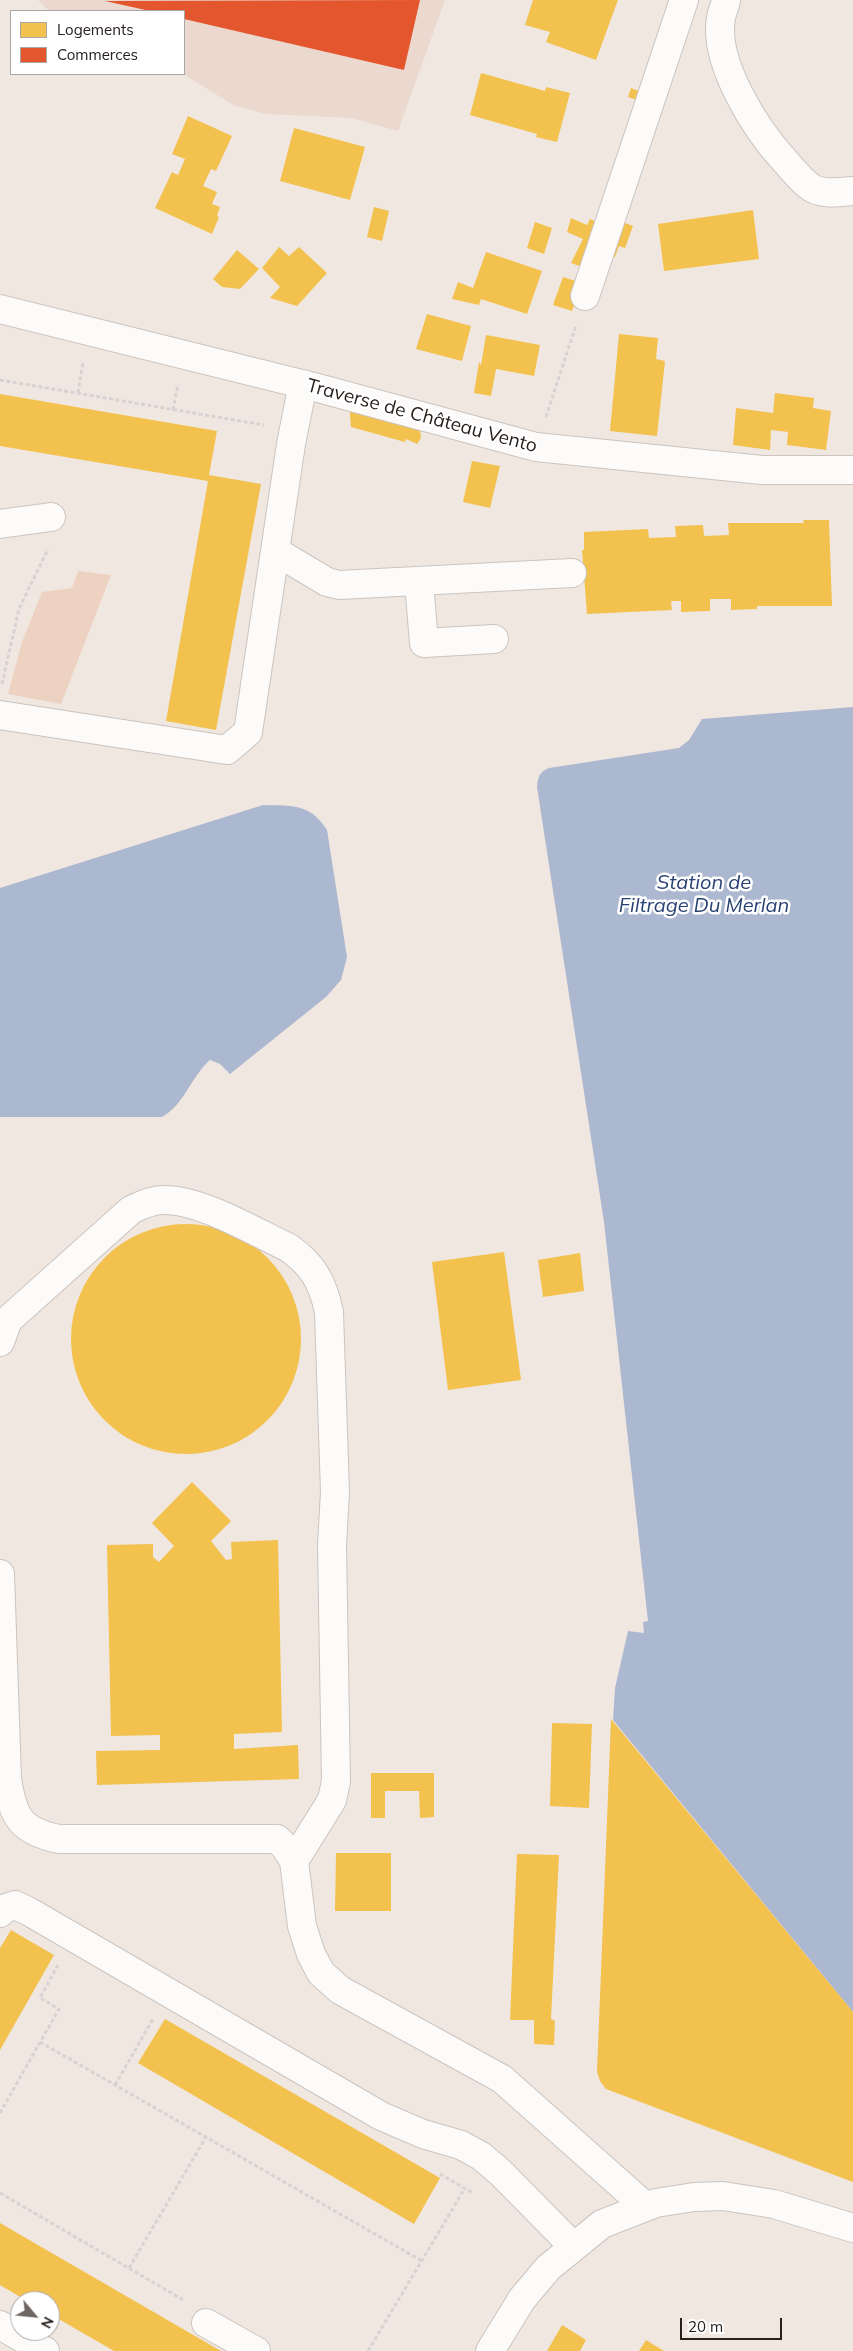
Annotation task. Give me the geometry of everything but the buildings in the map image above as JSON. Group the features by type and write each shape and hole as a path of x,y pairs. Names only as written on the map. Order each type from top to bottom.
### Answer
{"street":[{"path":"585,296 684,0"},
{"path":"726,0 720,20 723,50 733,85 751,116 777,153 811,187 827,192 853,191"},
{"name":"Traverse de Château Vento","path":"0,308 303,384 536,447 762,470 853,470"},
{"path":"0,715 227,750 248,732 275,551 303,384"},
{"path":"0,524 52,517"},
{"path":"275,551 327,582 339,585 572,573"},
{"path":"419,582 424,643 494,639"},
{"path":"0,1342 8,1320 130,1210 145,1203 163,1200 191,1203 282,1244 304,1258 318,1276 324,1290 329,1330 335,1492 332,1545 336,1781 332,1800 294,1861"},
{"path":"0,1574 7,1779 10,1802 22,1823 37,1834 59,1839 277,1839 294,1861 302,1926 311,1954 322,1974 340,1990 502,2079 646,2207"},
{"path":"0,1914 6,1908 15,1905 28,1911 381,2116 423,2134 461,2145 481,2156 500,2172 573,2246"},
{"path":"490,2351 522,2299 548,2268 602,2224 656,2203 694,2197 723,2196 774,2204 853,2228"},
{"path":"206,2323 256,2351"},
{"path":"0,2325 45,2351"}],"path":[{"path":"536,447 585,296"},
{"path":"0,380 294,431"},
{"path":"2,685 18,610 52,540 52,517"},
{"path":"0,2113 59,2009 40,1998 60,1960"},
{"path":"40,2042 422,2261"},
{"path":"129,2268 206,2137"},
{"path":"368,2351 465,2188"},
{"path":"0,2193 204,2312 206,2323"}],"shaded area":[{"path":"38,0 445,0 398,131 352,118 266,114 235,106 185,75 185,10 48,10"},
{"path":"78,571 111,575 61,704 8,694 22,642 42,592 72,588"}],"water":[{"name":"Station de Filtrage Du Merlan","path":"853,707 853,2012 613,1720 615,1688 628,1631 644,1633 643,1622 648,1621 604,1222 537,787 540,775 549,768 679,748 689,740 702,719"},
{"path":"263,805 292,806 307,810 321,821 327,830 347,957 341,980 326,997 230,1074 220,1064 210,1060 182,1098 170,1112 162,1117 0,1117 0,888"}]}
